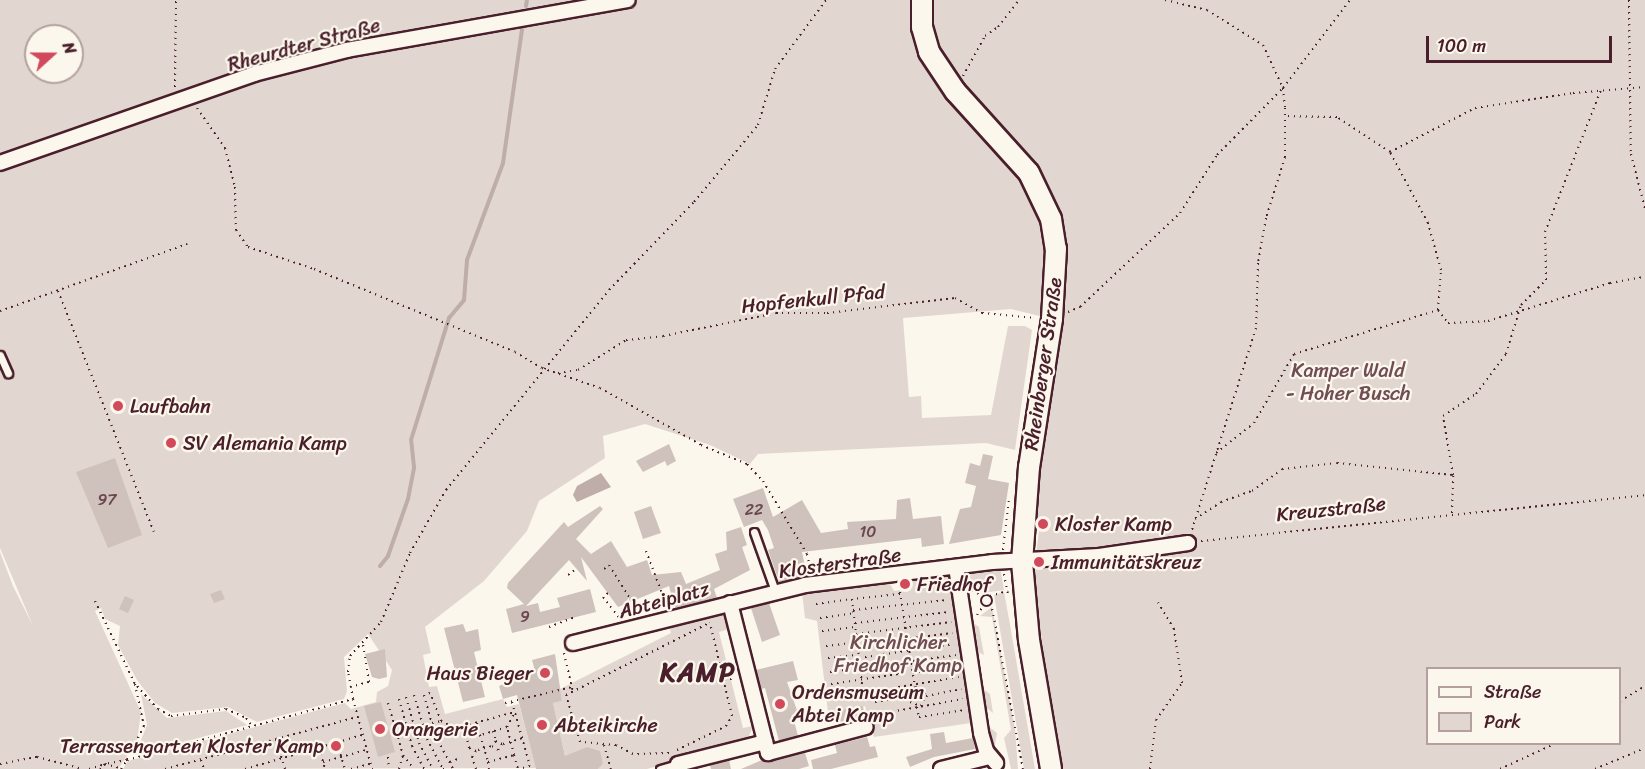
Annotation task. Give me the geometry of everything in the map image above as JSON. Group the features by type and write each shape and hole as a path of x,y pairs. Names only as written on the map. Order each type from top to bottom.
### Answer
{"main road":[{"name":"Rheinberger Straße","path":"919,1 922,27 929,52 955,91 1029,172 1051,219 1056,249 1029,467 1022,562 1029,640 1051,769"}],"street":[{"name":"Rheurdter Straße","path":"0,164 254,74 347,50 628,0"},
{"path":"1022,562 1099,556 1188,543"},
{"name":"Klosterstraße","path":"730,603 814,583 1022,562"},
{"path":"941,769 993,760 981,733 956,567"},
{"name":"Abteiplatz","path":"568,647 730,603 765,742"},
{"path":"679,766 765,742 768,753 866,727"}],"lane":[{"path":"0,355 8,373"},
{"path":"754,532 775,591"},
{"path":"660,769 679,766"}],"path":[{"path":"176,0 184,100 225,148 235,187 236,230 248,247 314,268 515,352 542,368 634,405 701,445 756,471 807,554 814,583"},
{"path":"372,769 352,699 348,662 381,622 410,553 446,490 542,368 609,290 694,202 758,124 775,69 826,0"},
{"path":"955,91 985,36 998,27 1018,0"},
{"path":"1165,0 1207,10 1263,45 1283,88 1285,116 1285,157 1266,218 1258,262 1256,328 1188,543"},
{"path":"1046,319 1080,307 1180,213 1217,155 1283,88 1350,0"},
{"path":"1629,0 1631,154 1645,209"},
{"path":"1390,152 1475,108 1601,90 1645,87"},
{"path":"1452,514 1453,476 1443,416 1476,394 1506,354 1520,310 1546,280 1545,232 1601,90"},
{"path":"1285,116 1337,117 1390,152 1428,223 1441,270 1438,310 1448,323 1488,321 1610,283 1645,277"},
{"path":"0,311 187,244"},
{"path":"58,291 154,532"},
{"name":"Hopfenkull Pfad","path":"558,373 578,370 626,340 663,336 776,313 828,313 955,298 982,313 1046,319"},
{"path":"1214,455 1254,423 1294,354 1438,310"},
{"path":"1195,519 1221,502 1252,491 1282,469 1337,463 1453,476"},
{"name":"Kreuzstraße","path":"1188,543 1645,495"},
{"path":"646,551 671,619"},
{"path":"604,569 609,565 647,624"},
{"path":"568,575 576,569"},
{"path":"897,574 914,686"},
{"path":"984,605 981,598 1007,591"},
{"path":"608,594 603,597 628,630"},
{"path":"816,604 900,594"},
{"path":"990,596 1023,769"},
{"path":"852,599 863,693"},
{"path":"820,618 949,600"},
{"path":"95,601 135,684 144,726 120,769 105,764"},
{"path":"1150,769 1156,720 1182,683 1174,630 1158,602"},
{"path":"975,618 984,605 992,603"},
{"path":"826,646 955,633 952,611 855,622"},
{"path":"549,627 575,617"},
{"path":"561,697 710,622 731,710 730,722 668,754 633,754 616,745 578,740 566,695"},
{"path":"856,634 954,622"},
{"path":"822,632 855,627"},
{"path":"350,687 369,681 361,649 363,642"},
{"path":"828,658 957,644 963,676 834,699"},
{"path":"568,647 573,692"},
{"path":"830,672 958,654"},
{"path":"831,684 898,674 896,664"},
{"path":"912,673 961,666"},
{"path":"135,684 158,709 171,716 226,709 246,718 252,726"},
{"path":"914,686 921,688 926,696"},
{"path":"914,686 908,692 910,702 919,707"},
{"path":"1621,700 1645,686"},
{"path":"506,704 572,687"},
{"path":"960,690 926,696 919,707 919,717 965,710"},
{"path":"414,695 427,739 443,769 451,769 432,723 426,693 434,695 441,721"},
{"path":"875,702 909,696"},
{"path":"406,698 419,743 433,769"},
{"path":"89,769 352,699"},
{"path":"399,699 412,746 424,769"},
{"path":"874,715 963,699"},
{"path":"512,702 523,738 530,766 518,769 507,727 515,712"},
{"path":"388,703 403,754 414,769"},
{"path":"494,731 496,741 492,746 476,751 469,748 464,726 515,712"},
{"path":"165,769 357,717"},
{"path":"432,723 441,721 451,726"},
{"path":"477,723 489,769"},
{"path":"480,735 507,727"},
{"path":"245,769 362,735"},
{"path":"496,741 502,744 523,738"},
{"path":"276,739 285,769"},
{"path":"337,743 345,769"},
{"path":"498,750 502,744"},
{"path":"604,745 611,769"},
{"path":"1500,769 1552,745"},
{"path":"492,746 498,750 500,759"},
{"path":"319,748 325,769"},
{"path":"1595,769 1645,748"},
{"path":"323,762 366,750"},
{"path":"476,751 472,757 476,769"},
{"path":"399,769 403,754"},
{"path":"488,762 514,755"},
{"path":"0,764 37,757 83,769"},
{"path":"388,757 389,769"},
{"path":"201,759 204,769"},
{"path":"450,762 458,759"},
{"path":"100,769 105,764"},
{"path":"351,769 370,764"}],"green space":[{"name":"Kamper Wald - Hoher Busch","path":"0,0 1645,0 1645,769 1060,769 1033,577 1039,531 1034,481 1052,319 1011,309 903,318 909,397 921,396 922,418 991,415 1008,326 1025,326 1032,330 1015,450 986,443 758,454 750,464 710,445 645,424 603,436 605,458 539,501 527,531 484,581 425,627 431,653 423,655 429,687 437,686 445,714 503,699 507,707 519,704 536,768 123,769 128,761 345,703 351,709 376,702 377,692 388,686 392,670 368,634 344,657 347,691 344,699 257,722 228,707 172,713 155,703 137,680 118,645 120,626 105,619 101,608 95,611 141,712 137,741 118,769 0,769 0,552 13,586 33,626 0,548"},
{"path":"1000,567 1004,590 983,593 966,583 971,572"},
{"name":"Kirchlicher Friedhof Kamp","path":"946,574 953,583 979,753 976,753 971,723 874,737 865,706 828,712 817,621 805,618 802,592 888,580 894,591 910,589 909,578"},
{"path":"1004,592 1035,769 1024,769 994,595"},
{"path":"992,607 1015,729 1018,769 1011,769 1004,738 1011,730 992,617 980,616"},
{"path":"723,612 729,629 719,632 743,728 753,726 747,741 700,754 688,751 678,760 647,769 598,769 603,764 599,751 565,756 553,703 562,701 560,689 671,633 669,625"},
{"path":"972,622 979,627 984,655 978,652 976,655 982,688 990,694 993,713 988,709 986,713 988,726 997,733 995,745 988,738 973,646"},
{"path":"141,694 167,718 226,711 247,725 135,755 147,725"}],"shaded area":[{"path":"601,473 611,487 577,502 573,495 577,486"}],"building":[{"path":"669,444 676,461 667,466 665,461 643,472 636,461"},
{"path":"983,454 993,456 988,479 1009,483 1001,535 949,544 960,509 971,507 976,486 965,483 970,463 980,466"},
{"path":"115,458 142,535 108,548 76,472"},
{"path":"763,488 773,517 802,500 821,533 848,529 847,522 896,519 897,500 910,498 913,519 941,516 944,544 922,547 921,538 802,552 807,576 779,582 768,550 774,548 768,530 762,520 744,527 733,499"},
{"path":"600,506 603,509 576,539 591,554 611,541 627,567 647,560 652,575 681,572 686,584 720,570 715,554 727,550 726,532 741,527 747,545 742,547 750,570 714,589 717,598 675,608 669,586 618,607 581,557 587,581 569,560 526,606 538,603 540,612 560,607 557,598 590,589 596,612 512,633 506,609 524,604 507,588 508,583 564,522 568,527"},
{"path":"651,506 661,533 643,539 634,512"},
{"path":"221,590 225,599 214,603 210,594"},
{"path":"125,596 134,600 128,613 119,609"},
{"path":"769,603 780,635 762,642 751,608"},
{"path":"463,624 466,632 478,629 481,650 474,652 485,697 463,702 444,628"},
{"path":"385,649 387,677 379,679 372,677 365,654"},
{"name":"Abteikirche","path":"555,654 562,701 553,703 565,756 587,747 600,751 603,764 598,769 536,769 517,695 503,699 499,686 535,671 532,660"},
{"path":"793,661 798,680 787,682 799,716 793,717 798,736 779,741 765,688 761,689 756,670"},
{"name":"Orangerie","path":"381,702 395,752 378,757 364,706"},
{"path":"863,706 865,718 825,724 823,713"},
{"path":"944,732 946,743 973,738 975,749 934,757 910,767 906,757 932,749 930,734"},
{"path":"867,737 870,747 875,746 878,757 831,769 813,769 811,760 837,753 835,745"},
{"path":"805,753 809,766 799,769 741,769 762,760 770,762"},
{"path":"729,760 731,769 711,769 710,765"}],"waterway":[{"path":"526,6 527,0"},
{"path":"380,566 388,556 408,499 414,467 411,440 449,318 464,300 467,260 503,163 522,29"}],"place":[{"name":"Laufbahn","path":"118,406"},
{"name":"SV Alemania Kamp","path":"171,443"},
{"name":"Kloster Kamp","path":"1043,524"},
{"name":"Immunitätskreuz","path":"1039,562"},
{"name":"Friedhof","path":"905,584"},
{"name":"Haus Bieger","path":"545,673"},
{"name":"Ordensmuseum Abtei Kamp","path":"780,704"},
{"name":"Abteikirche","path":"542,725"},
{"name":"Orangerie","path":"380,729"},
{"name":"Terrassengarten Kloster Kamp","path":"336,746"}],"district":[{"name":"KAMP","path":"698,673"}]}
